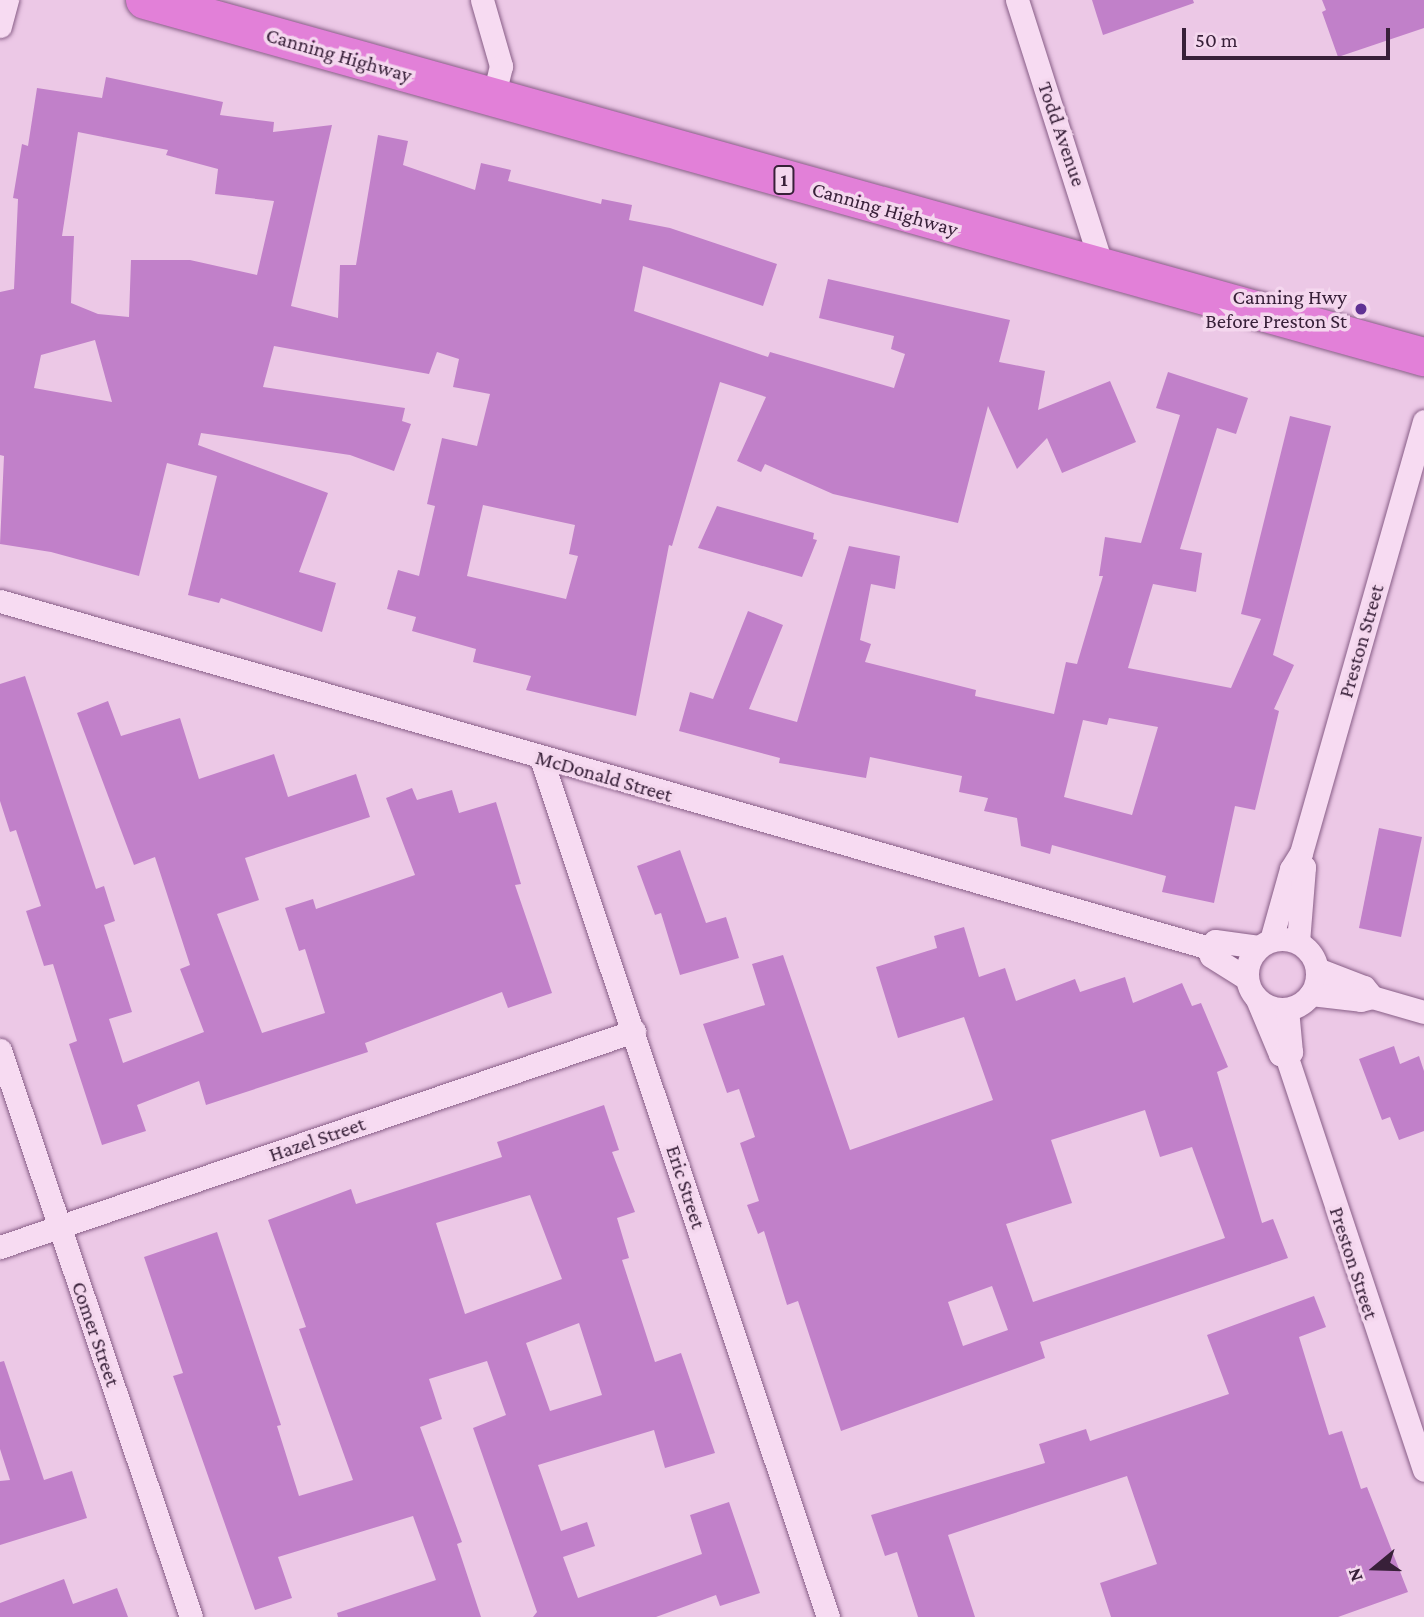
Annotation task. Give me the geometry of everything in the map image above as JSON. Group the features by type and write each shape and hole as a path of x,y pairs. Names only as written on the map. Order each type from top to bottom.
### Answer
{"highway":[{"name":"Canning Highway","path":"145,0 1103,270 1424,357"}],"street":[{"path":"0,26 7,0"},
{"path":"482,0 501,66 493,99"},
{"name":"Todd Avenue","path":"1017,0 1103,270"},
{"name":"Preston Street","path":"1265,943 1291,869 1298,862 1424,421"},
{"name":"McDonald Street","path":"0,601 1209,948"},
{"name":"Eric Street","path":"541,758 828,1617"},
{"name":"Preston Street","path":"1298,862 1304,867 1298,942"},
{"name":"McDonald Street","path":"1246,978 1211,956 1209,948 1214,941 1265,943"},
{"path":"1311,994 1317,969 1308,950 1298,942 1265,943 1247,966 1246,978 1257,999 1270,1008 1287,1009 1311,994 1361,1000 1372,997 1424,1012"},
{"path":"1317,969 1364,987 1372,997"},
{"name":"Preston Street","path":"1257,999 1280,1054 1286,1055 1291,1052 1287,1009"},
{"name":"Hazel Street","path":"0,1247 634,1031"},
{"name":"Comer Street","path":"0,1050 191,1617"},
{"name":"Preston Street","path":"1286,1055 1424,1470"}],"building":[{"path":"1092,0 1193,0 1194,3 1103,35"},
{"path":"1322,0 1424,0 1424,28 1338,57 1322,12 1326,10"},
{"path":"106,77 223,102 220,115 274,122 273,132 332,125 291,306 338,318 340,265 356,265 378,135 408,141 403,165 475,190 481,163 511,170 508,181 601,204 602,199 632,205 629,220 670,228 777,264 763,306 643,266 634,311 768,357 770,352 894,388 905,354 891,349 894,336 819,318 828,279 1010,320 999,362 1045,371 1038,410 1110,381 1136,442 1062,473 1047,438 1017,469 988,406 958,523 833,494 765,464 761,472 737,461 766,397 720,382 672,546 669,545 636,716 526,690 531,676 473,662 476,649 412,631 416,617 387,609 398,570 419,576 435,506 427,504 442,438 477,446 490,394 453,387 459,359 437,352 429,374 274,346 263,387 405,408 402,421 411,424 394,471 350,455 201,433 198,445 328,493 299,572 336,583 322,632 221,598 219,603 188,595 217,476 167,463 139,576 51,552 0,544 4,456 0,455 0,292 14,289 18,199 13,198 22,144 28,146 37,88 102,98","holes":["78,132 168,150 166,155 218,169 215,194 274,201 257,275 190,260 131,260 129,317 98,314 71,303 74,236 62,236","95,340 112,402 34,388 41,355","483,505 575,525 569,554 578,556 566,599 467,576"]},
{"path":"1168,372 1248,398 1236,434 1217,428 1180,549 1202,553 1196,592 1153,584 1128,668 1231,688 1261,619 1241,614 1290,416 1331,426 1273,655 1294,665 1274,709 1279,711 1255,810 1235,806 1214,903 1162,892 1166,876 1052,845 1050,854 1021,846 1017,818 984,811 988,798 959,792 962,776 870,757 866,778 779,763 780,758 679,731 690,692 713,699 748,611 783,625 749,709 797,722 849,546 900,556 895,589 871,584 860,640 871,644 865,662 976,690 975,696 1054,714 1066,662 1077,664 1103,576 1099,576 1105,537 1141,543 1180,415 1156,408","holes":["1109,718 1158,727 1132,815 1064,797 1083,720 1107,725"]},
{"path":"717,506 814,533 813,539 817,540 802,577 698,548"},
{"path":"25,676 96,889 104,886 115,921 104,925 132,1012 109,1019 123,1063 204,1032 180,969 190,965 155,857 134,865 77,713 108,701 121,736 180,718 199,779 274,754 288,797 356,774 370,817 245,858 259,900 217,914 262,1033 325,1013 305,949 299,951 285,908 313,899 316,909 415,875 386,798 412,788 417,800 452,790 459,813 496,802 521,884 515,885 552,993 508,1008 502,992 365,1043 368,1052 206,1105 199,1081 137,1105 146,1131 102,1145 69,1044 77,1041 53,964 44,966 26,911 41,906 16,830 10,832 0,801 0,684"},
{"path":"1379,828 1422,837 1401,937 1359,928"},
{"path":"680,850 706,923 726,917 739,958 680,975 661,913 655,915 637,866"},
{"path":"964,927 979,977 1005,968 1016,1001 1075,979 1080,992 1125,977 1133,1003 1182,983 1192,1006 1201,1003 1228,1067 1217,1072 1262,1223 1273,1219 1288,1258 1040,1342 1045,1358 841,1431 798,1301 787,1305 764,1231 758,1234 747,1205 759,1201 740,1143 755,1137 739,1089 727,1093 703,1024 765,1005 752,964 783,955 850,1150 993,1100 964,1017 898,1038 876,967 937,948 934,936","holes":["1145,1110 1160,1157 1192,1147 1225,1238 1033,1302 1006,1224 1072,1203 1051,1140","992,1286 1008,1330 963,1346 948,1302"]},
{"path":"1394,1046 1400,1064 1419,1056 1424,1071 1424,1131 1399,1140 1390,1117 1382,1120 1359,1059"},
{"path":"604,1105 619,1150 612,1152 635,1212 617,1218 629,1258 622,1260 655,1362 681,1353 715,1453 665,1468 654,1430 538,1465 561,1531 587,1522 595,1546 563,1557 578,1598 702,1554 690,1515 729,1502 760,1593 720,1606 716,1595 656,1617 533,1617 537,1612 473,1428 506,1415 487,1361 429,1379 442,1419 420,1427 462,1542 457,1544 481,1617 338,1617 337,1613 436,1580 413,1516 278,1557 292,1598 255,1610 173,1376 183,1373 144,1257 217,1232 281,1425 277,1426 299,1496 353,1480 299,1329 306,1327 268,1220 351,1189 356,1204 502,1157 497,1142","holes":["530,1195 562,1279 465,1314 436,1223","579,1323 602,1395 550,1411 526,1343"]},
{"path":"1314,1296 1326,1327 1299,1337 1329,1435 1342,1431 1361,1489 1367,1487 1408,1592 1338,1617 1111,1617 1100,1583 1157,1564 1127,1476 948,1535 975,1617 918,1617 897,1552 885,1556 871,1515 1045,1463 1039,1444 1086,1429 1090,1441 1229,1394 1207,1335"},
{"path":"4,1361 44,1480 72,1471 87,1518 0,1545 0,1481 10,1480 0,1449 0,1362"},
{"path":"64,1579 73,1604 117,1588 128,1617 0,1617 0,1603"}],"place":[{"name":"Canning Hwy Before Preston St","path":"1361,309"}]}
